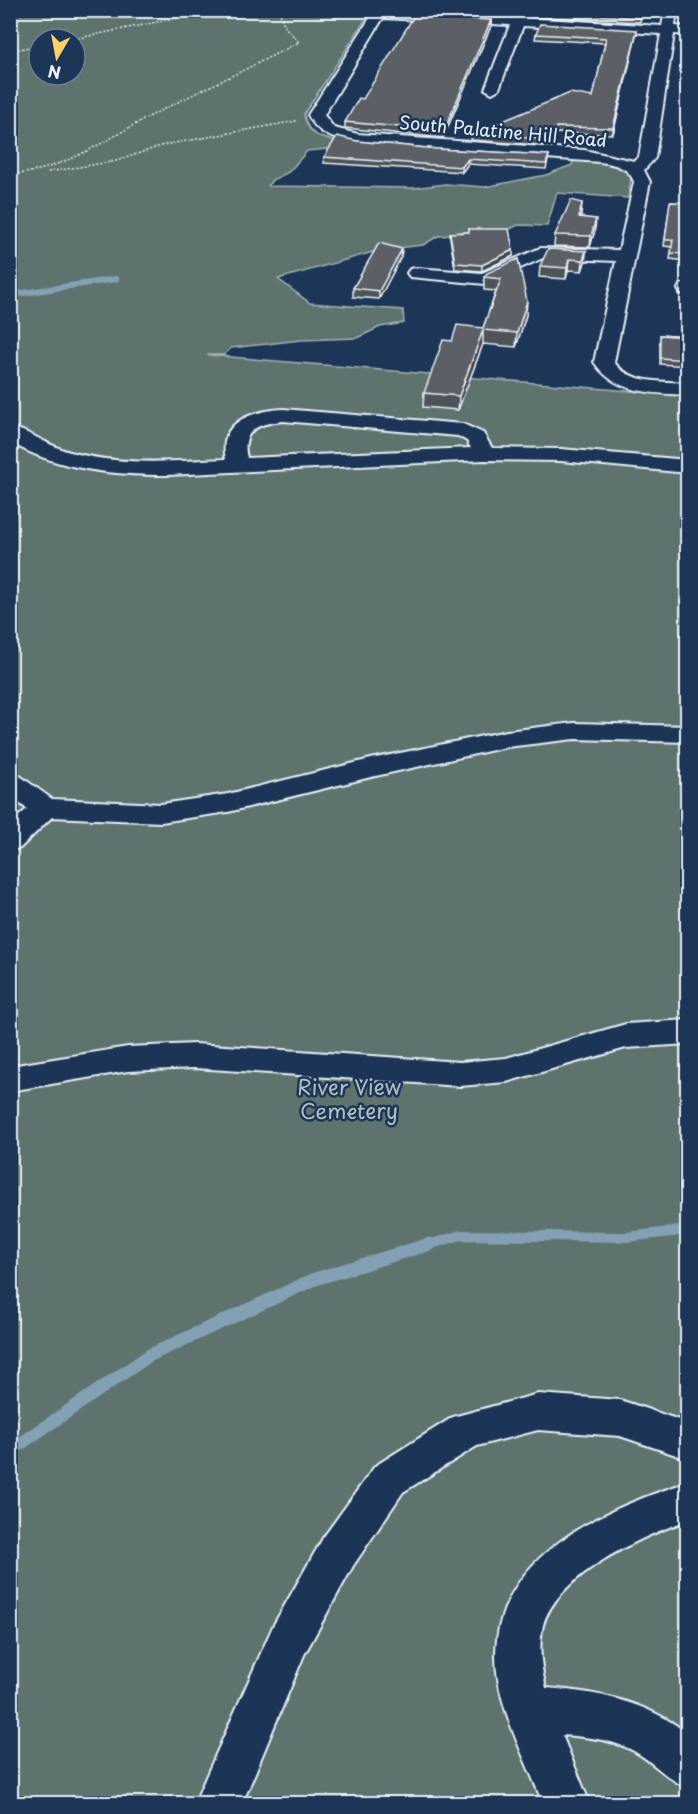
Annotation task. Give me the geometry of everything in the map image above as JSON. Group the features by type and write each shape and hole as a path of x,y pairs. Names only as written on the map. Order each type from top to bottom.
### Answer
{"street":[{"path":"671,10 647,158 635,169 642,182 604,356 606,368 616,376 631,381 687,389"},
{"path":"318,122 316,116 321,105 381,12 521,16 687,31"},
{"path":"492,89 521,16"},
{"name":"South Palatine Hill Road","path":"318,122 329,131 357,139 594,157 622,163 635,169"},
{"path":"416,273 485,279 540,253 625,256"},
{"path":"238,465 234,440 238,430 249,422 283,415 463,430 476,437 484,454"},
{"path":"10,433 50,453 106,466 141,469 484,454 561,455 687,467"},
{"path":"10,782 45,808 161,813 228,803 382,765 507,739 574,731 687,734"},
{"path":"10,841 45,808"},
{"path":"10,1079 128,1059 195,1056 460,1074 488,1073 626,1036 687,1032"},
{"path":"217,1803 235,1768 288,1641 339,1552 389,1479 466,1430 538,1412 620,1418 687,1441"},
{"path":"567,1803 532,1710 518,1656 520,1631 527,1610 537,1592 558,1567 620,1526 687,1501"},
{"path":"532,1710 577,1713 629,1725 654,1737 687,1765"}],"path":[{"path":"10,11 16,10"},
{"path":"87,36 216,10"},
{"path":"36,174 81,157 140,122 299,42 285,27 279,10"},
{"path":"10,51 27,47"},
{"path":"10,175 36,174 83,164 104,163 164,145 243,130 266,129 293,122 318,122"}],"green space":[{"name":"River View Cemetery","path":"10,11 371,11 304,114 310,130 318,136 335,141 336,148 307,151 289,172 272,180 268,186 414,188 445,184 485,187 546,175 572,165 574,157 614,164 621,167 631,178 628,198 557,193 547,226 518,225 504,232 438,236 423,245 380,250 278,279 310,303 403,310 404,323 380,327 357,338 301,340 231,348 224,355 207,355 687,396 687,1803 11,1803"}],"building":[{"path":"546,10 642,10 640,18 545,12"},
{"path":"414,16 491,20 444,131 345,122 359,98 363,99"},
{"path":"540,24 637,30 613,128 556,127 553,140 472,134 570,93 593,97 606,38 536,34"},
{"path":"337,136 357,141 437,149 549,155 546,164 468,159 462,167 324,157"},
{"path":"571,200 582,203 579,217 596,219 591,236 555,235"},
{"path":"670,202 687,203 687,254 671,253 673,240 665,240"},
{"path":"469,229 509,229 513,250 482,265 455,263 450,233 469,232"},
{"path":"379,243 402,249 379,291 353,288"},
{"path":"548,249 586,251 583,260 569,259 567,268 540,266"},
{"path":"518,259 527,301 517,333 483,330 459,396 424,393 443,340 452,341 457,325 483,328 501,279 484,277 487,273"},
{"path":"660,335 687,337 687,360 660,358"}],"waterway":[{"path":"10,295 116,279"},
{"path":"425,1246 461,1235 627,1237 688,1230"},
{"path":"10,1451 150,1355 315,1279 430,1244"}]}
